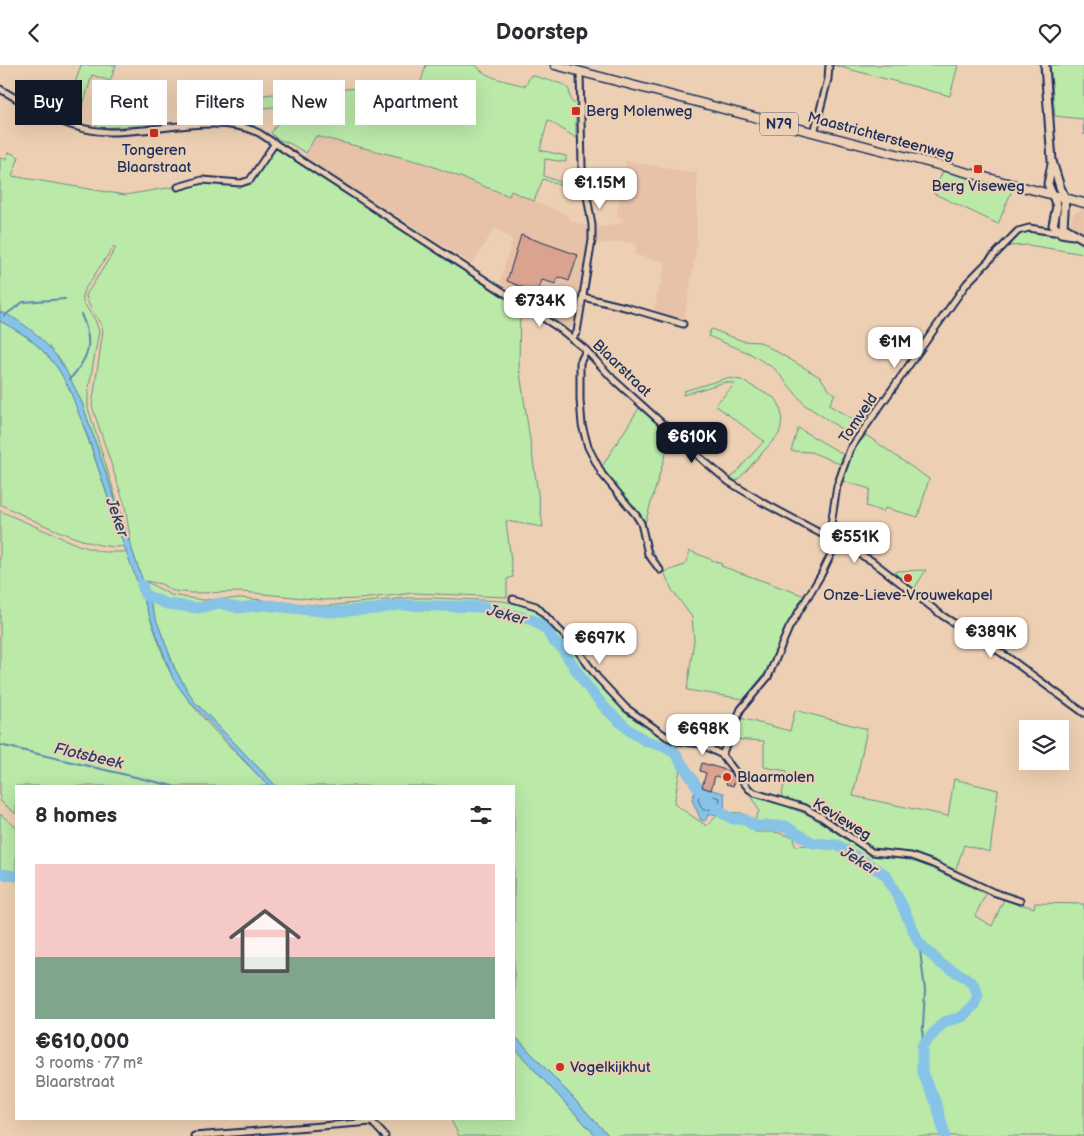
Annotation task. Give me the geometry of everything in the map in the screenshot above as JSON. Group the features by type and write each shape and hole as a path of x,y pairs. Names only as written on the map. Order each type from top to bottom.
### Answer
{"main road":[{"name":"Maastrichtersteenweg","path":"555,65 1084,203"}],"street":[{"path":"814,133 828,79 829,65"},
{"path":"1045,65 1052,161 1060,187 1066,198 1058,227"},
{"path":"572,339 577,332 592,240 592,225 582,167 580,71"},
{"name":"Blaarstraat","path":"0,89 40,112 70,125 91,130 110,132 168,127 237,125 248,128 275,143 560,329 586,350 614,379 704,461 730,482 762,502 829,537 883,569 943,616 1006,657 1084,713"},
{"path":"178,187 202,180 241,183 250,180 275,143"},
{"path":"1052,161 1048,184 1057,206 1058,227 1067,236 1076,235 1084,239"},
{"name":"Tomveld","path":"829,537 837,486 850,449 967,283 1018,231 1029,228 1042,230 1058,227"},
{"path":"583,297 683,324"},
{"path":"586,350 580,363 580,400 582,425 588,447 602,474 636,515 648,554 660,570"},
{"path":"513,599 536,606 573,645 597,677 626,708 667,737 676,741 701,744 722,755 741,709 768,677 790,629 837,543"},
{"name":"Kevieweg","path":"722,755 749,789 804,808 872,852 912,856 934,864 993,892 1020,901"},
{"path":"194,1136 371,1120 385,1136"}],"shaded area":[{"path":"316,136 424,163 508,196 511,191 567,215 571,220 588,227 588,246 577,320 574,326 568,329 500,282 512,240 495,228 472,264 304,157"},
{"path":"626,161 697,173 697,246 684,322 653,313 666,262 635,255 636,244 622,242 596,244 596,228 621,223 622,218 616,217"},
{"path":"1084,209 1084,234 1073,228 1070,224 1074,213"}],"green space":[{"path":"81,65 116,65 110,80 92,75 82,109 82,80 76,80"},
{"path":"426,65 476,65 480,70 491,76 525,86 531,75 565,85 569,90 571,101 576,105 576,138 548,120 540,150 566,156 566,162 545,159 544,176 582,190 583,194 543,179 534,201 511,191 509,196 424,163 316,136 306,153 289,143 277,139 271,133 276,125 345,125 345,89 355,88 355,125 476,125 476,80 422,80"},
{"path":"833,65 958,65 950,96"},
{"path":"1050,65 1084,65 1084,135 1083,119 1055,116"},
{"path":"273,94 273,107 263,109 263,95"},
{"path":"97,125 140,125 140,126 96,128"},
{"path":"276,148 520,308 519,366 543,527 506,521 513,577 507,579 507,597 414,593 360,599 324,600 243,592 192,593 173,591 161,584 145,581 171,595 203,600 242,598 325,606 407,598 433,598 502,601 527,605 536,609 551,624 592,675 627,714 678,747 673,757 680,769 674,804 707,826 717,815 724,817 725,812 742,813 755,820 759,811 750,792 811,816 867,853 916,861 986,894 975,916 992,926 1004,899 1034,908 1035,903 1084,904 1084,1136 609,1136 515,1036 515,785 275,785 193,700 175,669 132,550 125,506 92,406 103,331 89,305 86,295 116,248 114,246 83,292 83,302 95,320 99,331 88,393 88,408 130,543 82,403 60,359 22,324 0,312 0,158 6,159 9,152 19,157 12,176 125,195 203,182 243,186 253,182","holes":["770,821 776,830 792,833 802,832 811,839 823,843 836,842 837,847 795,846 794,837 775,832 755,832 756,822"]},
{"path":"943,171 1012,190 998,224 933,193"},
{"path":"1023,232 1074,239 1084,245 1084,254 1028,245 1009,246"},
{"path":"0,321 16,330 37,346 56,366 65,379 88,437 124,546 112,547 97,544 62,533 0,504"},
{"path":"711,329 743,341 760,342 820,377 830,391 835,394 829,405 865,427 855,438 805,405 775,369 749,353 708,336"},
{"path":"727,378 741,380 776,399 782,416 779,434 737,481 731,478 764,441 715,405 735,384 725,382 683,395 684,391"},
{"path":"639,408 671,436 645,523 646,539 664,572 649,552 642,522 601,468"},
{"path":"798,428 843,454 840,464 811,452 791,451"},
{"path":"866,435 929,479 918,517 885,508 883,512 866,506 870,489 843,481 851,453"},
{"path":"0,511 78,545 103,552 127,552 167,666 176,683 213,729 267,785 15,785 15,813 0,801"},
{"path":"690,551 722,564 721,566 808,597 771,666 744,699 687,690 694,640 692,617 672,590 664,572 685,565"},
{"path":"926,570 914,589 894,574 897,571"},
{"path":"795,710 867,729 853,796 948,816 954,779 998,790 990,852 964,845 955,872 909,852 876,851 815,810 781,798 787,771 764,767 764,741 732,739 740,718 790,731"},
{"path":"0,814 15,826 15,874 0,872"},
{"path":"515,1049 596,1136 459,1136 451,1120 515,1120"}],"water":[{"path":"0,312 25,326 48,346 66,371 82,403 154,614 175,669 193,700 275,785 267,785 187,698 173,679 69,388 57,367 45,353 28,337 0,321"},
{"path":"678,754 700,784 694,789 674,757"},
{"path":"700,787 724,793 727,813 724,817 709,814 705,821 701,820 692,800 695,791"},
{"path":"515,1036 609,1136 596,1136 515,1049"}],"building":[{"path":"521,235 578,255 569,281 558,277 556,284 542,280 538,291 532,291 507,281"},
{"name":"Blaarmolen","path":"702,763 729,771 736,779 733,786 726,784 728,779 715,776 711,790 702,787 706,773 700,771"}],"waterway":[{"path":"4,316 23,302 65,299"},
{"path":"70,379 82,363 88,348 87,333 81,314"},
{"name":"Jeker","path":"142,585 145,595 167,604 199,608 219,603 238,608 264,605 330,612 375,609 398,605 483,607 533,620 547,630 553,641 561,647 586,685 606,709 630,731 646,741 665,747 675,753 698,788 722,813 733,819 744,819 755,826 785,826 813,843 837,845 886,875 919,943 941,964 965,977 974,985 978,995 974,1005 962,1017 944,1022 922,1046 922,1072 937,1105 945,1136"},
{"name":"Flotsbeek","path":"0,745 169,785"},
{"path":"0,874 15,876"},
{"path":"919,943 925,990 922,1046"}],"place":[{"name":"Berg Molenweg","path":"576,111"},
{"name":"Tongeren Blaarstraat","path":"154,133"},
{"name":"Berg Viseweg","path":"978,169"},
{"name":"Onze-Lieve-Vrouwekapel","path":"908,578"},
{"name":"Blaarmolen","path":"727,777"},
{"name":"Vogelkijkhut","path":"560,1067"}]}
